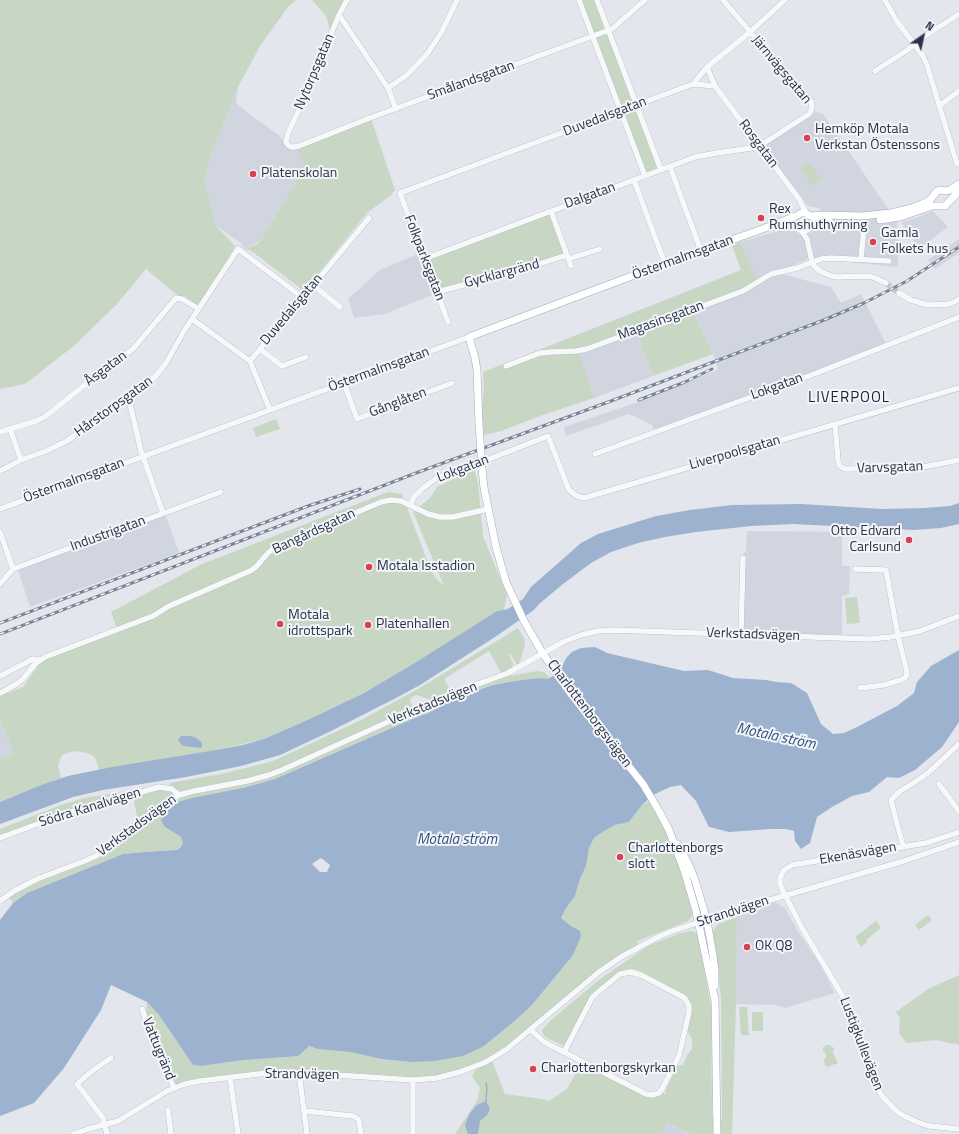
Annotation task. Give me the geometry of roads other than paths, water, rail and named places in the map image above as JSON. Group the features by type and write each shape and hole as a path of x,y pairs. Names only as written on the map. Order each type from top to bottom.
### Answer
{"main road":[{"name":"Östermalmsgatan","path":"757,231 785,225 805,230 809,220 824,215 862,216 891,213 916,207 927,202 935,192 939,190 946,191 959,184"},
{"path":"946,191 949,194 950,200"},
{"name":"Östermalmsgatan","path":"469,337 757,231 801,213 809,220 818,221 892,218 937,206 945,206 959,191"},
{"path":"933,196 934,202 937,206"},
{"path":"797,215 795,221 799,228"},
{"name":"Charlottenborgsvägen","path":"469,337 477,370 482,469 488,509 496,547 506,582 524,621 543,654 582,709 629,766 651,797 669,830 685,873 699,923 715,1001"},
{"name":"Charlottenborgsvägen","path":"669,830 675,838 689,865 701,898 710,934 715,971 717,1134"}],"street":[{"name":"Nytorpsgatan","path":"288,146 286,142 288,133 347,0"},
{"path":"388,88 407,75 426,54 441,33 457,0"},
{"path":"579,0 645,176"},
{"path":"597,0 661,170"},
{"name":"Smålandsgatan","path":"288,146 299,146 612,29 645,0"},
{"name":"Järnvägsgatan","path":"723,0 811,101 813,106 809,114 759,145"},
{"path":"693,84 707,67 786,0"},
{"path":"885,0 896,20 923,56 927,64 957,164"},
{"path":"875,71 959,14"},
{"path":"340,15 388,88 396,109"},
{"name":"Rosgatan","path":"707,67 716,86 799,199 809,220"},
{"path":"693,84 716,86"},
{"name":"Duvedalsgatan","path":"400,193 693,84"},
{"path":"939,106 959,91"},
{"name":"Dalgatan","path":"424,259 695,158 717,152 743,149 759,145"},
{"path":"670,167 702,251"},
{"path":"634,180 665,264"},
{"name":"Folkparksgatan","path":"400,193 448,322"},
{"path":"797,215 800,203"},
{"path":"551,211 571,266"},
{"name":"Duvedalsgatan","path":"250,361 369,218"},
{"path":"809,220 807,239 812,262 820,270 831,276 869,276 886,283"},
{"path":"861,259 864,227"},
{"path":"799,228 807,239"},
{"name":"Hårstorpsgatan","path":"0,471 21,460 46,451 67,441 156,376 162,370 179,339 238,249 302,297"},
{"name":"Gycklargränd","path":"437,292 600,249"},
{"name":"Magasinsgatan","path":"506,366 540,353 587,349 743,291 771,274 797,268 812,262 830,258 889,261"},
{"path":"313,284 340,307"},
{"path":"899,292 911,300 928,305 949,304 959,299"},
{"name":"Åsgatan","path":"0,432 42,418 128,353 137,345 176,298 182,299 199,309"},
{"name":"Lokgatan","path":"595,454 809,376 959,317"},
{"path":"192,319 250,361 270,410"},
{"name":"Östermalmsgatan","path":"0,509 469,337"},
{"path":"260,349 282,366 306,357"},
{"name":"Gånglåten","path":"344,382 358,419 452,383"},
{"name":"Liverpoolsgatan","path":"548,436 569,490 577,496 584,498 959,388"},
{"path":"128,396 143,456 163,513"},
{"name":"Varvsgatan","path":"835,424 838,461 840,466 845,469 918,468 959,460"},
{"path":"10,429 21,460"},
{"name":"Lokgatan","path":"410,506 414,497 438,477 479,463 548,436"},
{"name":"Industrigatan","path":"0,584 13,569 221,492"},
{"name":"Bangårdsgatan","path":"0,693 23,679 39,660 152,616 169,606 245,574 256,567 275,547 378,504 386,501 401,501 428,514 440,517 454,516 488,509"},
{"path":"0,532 13,569"},
{"path":"741,634 743,558"},
{"path":"855,569 886,570 898,636 907,669 906,677 901,680 884,685 860,688"},
{"name":"Verkstadsvägen","path":"0,901 14,891 37,879 106,851 153,811 179,795 247,781 282,770 443,697 508,673 572,638 590,632 604,630 864,639 898,636 920,631 959,616"},
{"name":"Bangårdsgatan","path":"0,676 32,659 39,660"},
{"path":"903,846 891,800 899,792 928,773 959,744"},
{"path":"939,784 959,811"},
{"name":"Södra Kanalvägen","path":"0,838 67,813 159,787 172,789 179,795"},
{"name":"Ekenäsvägen","path":"785,896 780,884 780,878 784,870 796,864 932,842 959,832"},
{"name":"Strandvägen","path":"73,1134 88,1128 105,1125 122,1119 174,1088 200,1081 273,1073 299,1073 413,1080 430,1079 460,1072 478,1065 507,1049 598,972 621,957 658,937 746,907 904,861 959,842"},
{"name":"Lustigkullevägen","path":"785,896 803,931 848,1005 872,1078 882,1096 896,1111 917,1122 929,1126 959,1129"},
{"path":"531,1030 544,1042 646,1094 652,1096 660,1092 679,1056 690,1012 689,1006 683,997 641,975 631,972 620,974 592,998 564,1052"},
{"name":"Vattugränd","path":"142,1009 155,1046 174,1088"},
{"path":"107,1134 101,1115 77,1084 92,1071 111,1058"},
{"path":"299,1073 307,1134"},
{"path":"230,1077 238,1134"},
{"path":"413,1080 413,1134"},
{"path":"168,1110 171,1134"},
{"path":"304,1111 353,1116 359,1121 361,1134"}],"water":[{"path":"959,503 959,524 941,528 914,530 793,524 751,526 665,537 638,543 611,552 591,563 563,584 534,610 420,685 329,732 280,755 241,766 186,777 103,790 73,797 0,824 0,802 44,784 68,776 112,767 243,745 264,739 364,693 497,611 508,609 523,599 531,587 581,543 598,534 656,516 732,505 801,504 882,509 925,508 950,506"},
{"name":"Motala ström","path":"595,647 607,653 684,671 708,670 733,678 791,683 807,693 821,724 833,734 844,733 897,706 914,693 917,682 931,666 959,650 959,722 942,747 915,770 899,778 887,777 869,792 852,796 817,817 810,843 801,849 795,841 794,831 786,829 729,832 709,827 696,801 681,785 670,787 653,795 641,806 629,822 615,825 604,831 594,838 589,848 586,866 575,896 561,918 580,931 581,936 573,955 531,1006 517,1019 484,1046 463,1056 434,1061 411,1062 381,1059 350,1052 318,1049 309,1046 298,1056 243,1060 201,1066 193,1065 159,1015 147,1002 111,985 101,1010 64,1068 34,1103 0,1116 0,920 13,903 27,893 123,854 177,850 183,843 181,837 165,827 161,820 165,812 178,802 243,788 275,779 429,713 448,701 493,685 539,678 548,679 560,670 567,657 572,652 581,648","holes":["321,858 330,865 327,872 320,872 312,864"]},
{"path":"181,736 191,736 202,743 202,748 183,746 178,740"},
{"path":"486,1101 490,1109 487,1115 480,1121 478,1134 468,1134 465,1125 470,1113 477,1105"}],"waterway":[{"path":"486,1083 486,1101"}],"tunnel":[{"path":"886,283 899,293"}],"railway":[{"path":"0,634 416,473 824,320 864,303 907,281 959,247"},
{"path":"639,400 685,382 712,369"},
{"path":"0,623 308,506 360,489"}],"place":[{"name":"Hemköp Motala Verkstan Östenssons","path":"807,138"},
{"name":"Platenskolan","path":"253,174"},
{"name":"Rex Rumshuthyrning","path":"761,218"},
{"name":"Gamla Folkets hus","path":"873,242"},
{"name":"Otto Edvard Carlsund","path":"909,540"},
{"name":"Motala Isstadion","path":"369,567"},
{"name":"Motala idrottspark","path":"280,624"},
{"name":"Platenhallen","path":"368,625"},
{"name":"Charlottenborgs slott","path":"620,857"},
{"name":"OK Q8","path":"747,947"},
{"name":"Charlottenborgskyrkan","path":"533,1069"}],"district":[{"name":"LIVERPOOL","path":"849,398"}]}
